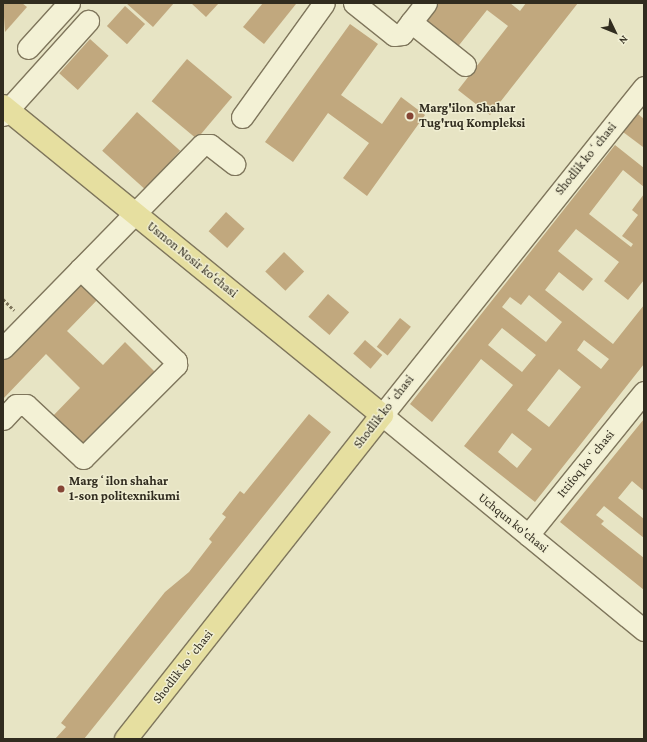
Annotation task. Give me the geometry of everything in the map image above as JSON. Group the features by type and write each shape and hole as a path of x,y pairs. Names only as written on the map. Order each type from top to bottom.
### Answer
{"main road":[{"name":"Usmon Nosir ko‘chasi","path":"5,110 134,212 382,415"},
{"name":"Shodlik koʻchasi","path":"126,739 382,415"}],"street":[{"path":"28,48 69,3"},
{"path":"242,117 324,3"},
{"path":"354,3 394,34 402,34 426,3"},
{"path":"5,110 88,21"},
{"path":"411,22 465,64"},
{"name":"Shodlik koʻchasi","path":"382,415 644,87"},
{"path":"3,348 134,212 202,145 210,145 234,164"},
{"path":"3,419 16,405 26,405 83,458 176,365 176,361 80,269"},
{"name":"Ittifoq koʻchasi","path":"528,535 644,392"},
{"name":"Uchqun ko'chasi","path":"382,415 644,630"}],"building":[{"path":"3,3 22,3 27,7 5,32"},
{"path":"126,3 174,3 153,27"},
{"path":"191,3 219,3 206,17"},
{"path":"263,3 296,4 264,44 243,27"},
{"path":"439,3 510,3 520,11 526,3 578,3 490,115 458,90 508,26 487,10 456,49 423,23"},
{"path":"125,6 145,24 127,44 107,26"},
{"path":"350,24 378,44 341,95 382,124 401,97 425,115 367,196 343,178 369,143 328,113 293,162 265,142"},
{"path":"90,39 109,56 78,90 59,73"},
{"path":"187,59 232,97 197,139 152,101"},
{"path":"137,112 180,151 145,189 102,151"},
{"path":"638,114 644,119 643,147 623,132"},
{"path":"615,145 644,168 644,187 623,170 589,214 631,247 633,244 622,236 638,215 632,210 644,194 644,280 628,300 604,281 619,262 576,229 558,251 593,279 583,291 559,272 545,290 613,344 644,305 644,364 535,502 464,446 513,385 481,359 432,422 410,404","holes":["529,295 562,322 546,342 502,307 510,297 521,305","502,328 536,355 522,372 488,345","584,340 609,359 601,369 577,350","559,369 581,387 549,427 527,410","512,433 532,449 517,468 498,452"]},
{"path":"226,212 245,229 227,248 209,231"},
{"path":"284,252 304,271 285,291 265,271"},
{"path":"79,275 101,296 67,331 103,365 125,342 155,372 81,449 50,419 80,388 46,354 3,399 3,354"},
{"path":"328,294 349,312 329,335 308,317"},
{"path":"400,318 411,327 388,356 377,347"},
{"path":"365,340 382,355 371,369 353,354"},
{"path":"309,414 331,432 84,739 55,739 66,727 61,723 165,592 189,572 212,542 209,539 226,517 222,514 240,491 244,494"},
{"path":"644,419 644,491 632,481 618,498 644,519 644,538 604,506 596,515 604,521 601,524 644,558 644,590 560,522"}],"place":[{"name":"Marg'ilon Shahar Tug'ruq Kompleksi","path":"410,116"},
{"name":"Margʻilon shahar 1-son politexnikumi","path":"61,489"}]}
